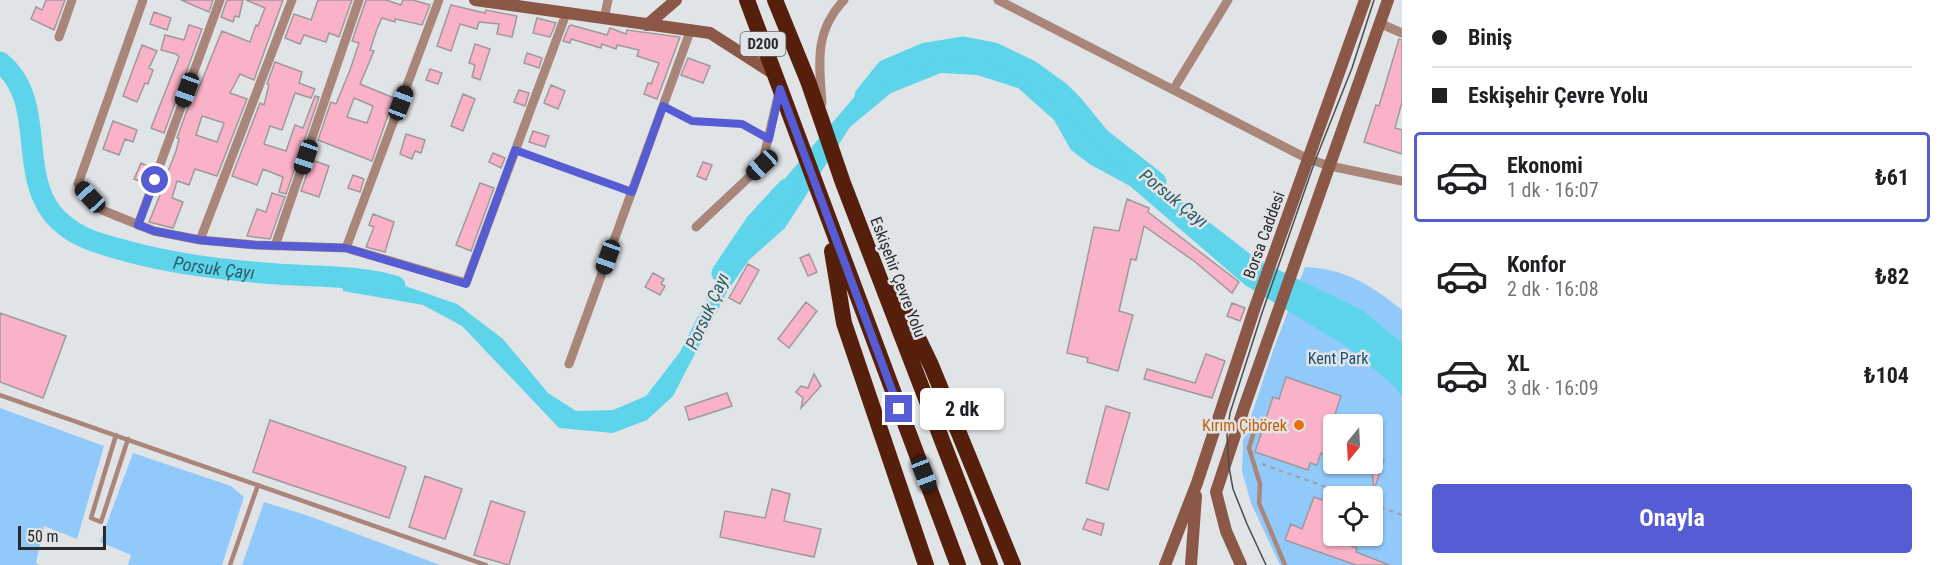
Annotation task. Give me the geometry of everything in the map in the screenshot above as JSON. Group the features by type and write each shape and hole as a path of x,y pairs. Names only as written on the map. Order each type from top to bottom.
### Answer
{"highway":[{"name":"D200","path":"747,0 958,565"},
{"name":"Eskişehir Çevre Yolu","path":"776,0 823,120 843,183 990,565"},
{"path":"843,183 931,365 1013,565"},
{"path":"826,214 844,323 926,565"}],"main road":[{"path":"475,0 508,2 566,14 710,33 777,82"},
{"path":"647,25 676,0"},
{"name":"Borsa Caddesi","path":"1197,483 1254,310 1365,0"},
{"path":"1241,565 1226,531 1216,492 1388,0"},
{"path":"1165,565 1197,483"},
{"path":"1191,565 1197,483"}],"street":[{"path":"58,38 72,0"},
{"path":"143,0 78,184 102,210 154,231 200,240 275,246 346,248 466,284 566,14"},
{"path":"138,225 220,0"},
{"path":"200,240 292,0"},
{"path":"275,246 359,0"},
{"path":"346,248 440,0"},
{"path":"604,19 608,0"},
{"path":"823,120 820,43 828,23 844,0"},
{"path":"998,0 1308,159 1402,181"},
{"path":"1173,90 1228,0"},
{"path":"1379,23 1402,33"},
{"path":"569,364 691,29"},
{"path":"696,227 762,165 769,139 777,82"}],"lane":[{"path":"663,106 692,121 742,124 769,139"},
{"path":"515,150 632,192"},
{"path":"0,395 486,565"},
{"path":"1239,422 1255,428 1249,448 1260,484 1259,503 1284,565"},
{"path":"116,435 91,518 101,522 128,440"},
{"path":"230,565 258,485"}],"path":[{"path":"1251,460 1323,486"},
{"path":"1383,508 1402,515"}],"green space":[{"name":"Kent Park","path":"1305,267 1320,268 1346,275 1380,293 1402,310 1402,565 1280,565 1251,503 1242,471 1243,440 1274,348"},
{"path":"0,408 104,446 77,539 44,526 36,563 40,565 0,565"},
{"path":"133,453 231,486 244,497 222,565 128,565 131,555 100,542"},
{"path":"264,502 309,516 440,565 242,565"}],"water":[{"path":"989,52 1070,99 1098,147 1138,167 1258,260 1362,310 1402,343 1402,396 1392,384 1349,348 1245,285 1130,186 1091,165 1071,150 1054,120 1018,88 977,75 941,73 891,93 850,127 785,228 749,260 728,290 673,396 647,420 613,433 559,428 462,326 423,305 343,291 341,278 391,281 457,304 503,339 548,393 576,411 613,410 646,396 680,352 728,257 757,230 782,182 867,82 905,62 958,53"}],"building":[{"path":"46,0 65,0 54,30 31,19 36,7 42,10"},
{"path":"181,0 213,0 209,12"},
{"path":"227,0 243,0 239,17 235,16 233,22 221,17"},
{"path":"246,0 283,0 254,80 240,74 230,93 247,99 217,176 195,169 189,185 177,181 172,198 183,202 173,228 149,222 162,190 158,189 164,173 167,174 176,151 179,139 177,138 193,94 196,95 222,31 250,42 265,8","holes":["202,116 224,123 217,142 196,135"]},
{"path":"318,0 352,0 339,37 329,33 326,42 304,35 300,44 285,38 294,14 311,20"},
{"path":"366,0 386,0 401,5 403,0 413,0 430,5 422,25 382,18 377,29 370,50 374,51 360,84 394,98 372,161 318,140 331,102 336,104 350,70 359,43 352,41","holes":["354,98 373,106 367,123 347,117"]},
{"path":"451,5 485,13 486,10 517,16 512,37 497,34 499,24 479,22 477,29 460,24 451,51 437,46"},
{"path":"154,12 171,18 167,30 150,24"},
{"path":"537,18 556,23 550,37 533,33"},
{"path":"189,25 202,29 164,133 151,128 179,57 161,50 165,35 184,40"},
{"path":"571,25 607,35 610,28 626,34 627,30 680,37 657,99 644,94 648,83 651,84 659,63 637,56 639,50 617,45 616,49 602,44 601,48 571,39 570,43 563,41"},
{"path":"1399,39 1402,40 1402,102 1395,128 1402,130 1402,154 1364,142 1376,105 1379,106"},
{"path":"475,44 490,49 480,80 472,77 475,65 469,63"},
{"path":"142,45 157,51 149,68 153,70 148,84 145,83 137,102 123,96"},
{"path":"527,53 542,58 539,68 524,63"},
{"path":"688,58 710,66 703,83 681,75"},
{"path":"275,62 302,72 299,83 315,89 311,98 295,93 282,130 270,126 264,144 286,151 295,125 303,128 315,96 319,97 286,194 279,192 283,177 263,169 257,185 232,176 260,103 264,105 269,85 267,84"},
{"path":"430,69 442,73 438,84 426,80"},
{"path":"551,85 565,91 558,109 544,103"},
{"path":"519,90 529,93 525,106 514,102"},
{"path":"463,94 475,99 463,131 451,126"},
{"path":"113,121 137,130 133,142 125,139 119,155 103,149"},
{"path":"533,131 549,136 545,147 529,142"},
{"path":"406,134 425,140 421,153 415,151 412,159 400,154"},
{"path":"493,153 505,158 501,168 489,162"},
{"path":"312,160 329,166 319,197 301,191"},
{"path":"703,162 712,165 706,180 697,176"},
{"path":"141,163 152,168 146,184 134,179"},
{"path":"353,175 364,179 360,192 348,188"},
{"path":"480,183 494,188 471,251 456,245"},
{"path":"272,193 285,197 270,239 247,236 257,209 266,212"},
{"path":"1127,199 1149,208 1148,212 1239,282 1232,293 1194,261 1144,226 1136,260 1131,259 1119,311 1133,315 1118,371 1087,362 1088,358 1067,353 1094,227 1119,231"},
{"path":"373,214 394,222 385,252 366,247 374,227 369,225"},
{"path":"809,254 817,272 808,276 800,258"},
{"path":"748,264 759,270 740,304 729,298"},
{"path":"653,273 664,279 661,284 665,286 660,295 645,287"},
{"path":"806,302 817,311 789,348 778,339"},
{"path":"1232,303 1245,308 1240,321 1227,316"},
{"path":"0,313 66,336 43,398 0,382"},
{"path":"1206,354 1225,361 1212,398 1144,379 1147,369 1195,383"},
{"path":"814,374 821,386 801,408 803,398 796,392 801,386 808,388"},
{"path":"1286,377 1341,396 1335,414 1323,414 1323,454 1321,453 1317,465 1310,463 1308,470 1255,452 1273,397 1279,399"},
{"path":"727,393 732,406 689,420 685,407"},
{"path":"1106,406 1130,413 1108,490 1086,483"},
{"path":"270,420 406,467 389,518 253,472"},
{"path":"1372,474 1379,474 1375,486"},
{"path":"425,476 462,489 445,539 409,527"},
{"path":"772,489 790,494 784,521 821,529 814,557 720,537 725,511 765,518"},
{"path":"1314,497 1323,500 1323,546 1351,546 1357,548 1356,552 1389,565 1356,565 1285,540 1291,524 1302,529"},
{"path":"491,501 525,512 509,565 474,555"},
{"path":"1087,519 1104,524 1101,535 1083,529"}],"waterway":[{"name":"Porsuk Çayı","path":"865,96 886,70 926,53 963,47 994,53 1031,71 1060,92 1100,138 1156,182"},
{"name":"Porsuk Çayı","path":"0,62 14,78 23,95 36,176 42,195 52,213 74,232 109,246 178,262 257,272 351,278 395,286"},
{"name":"Porsuk Çayı","path":"722,273 755,224 787,189"}],"tram line":[{"path":"1266,565 1233,489 1227,435 1230,413 1262,313 1315,161 1352,68 1374,0"}],"place":[{"name":"Kırım Çibörek","path":"1299,425"}],"route":[{"path":"155,180 138,225 154,231 200,240 255,245 346,248 466,284 515,150 632,192 663,106 692,121 742,124 769,139 780,89 899,409"}]}
